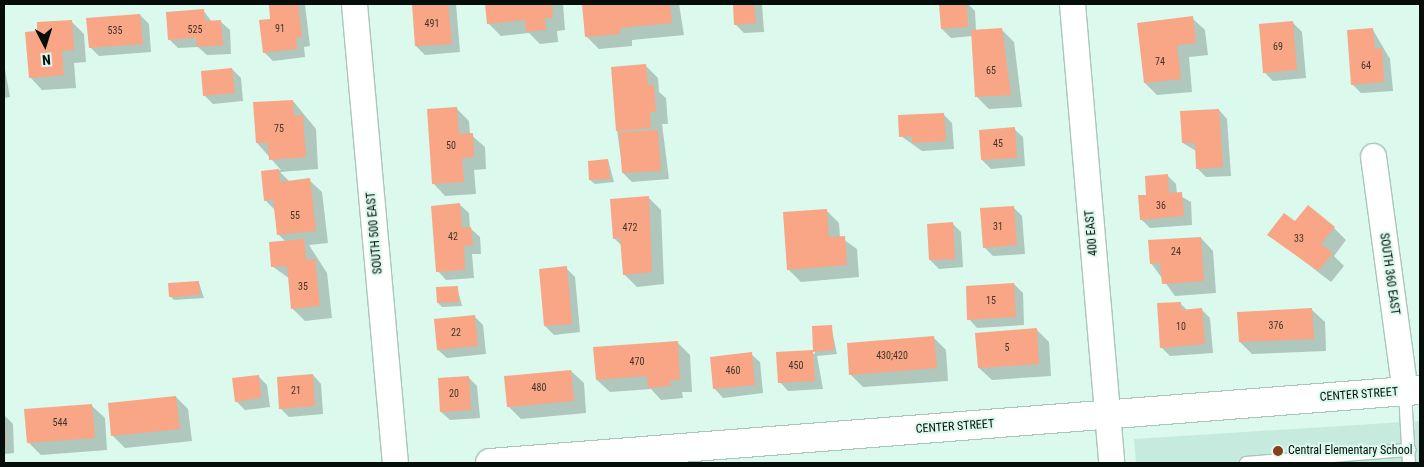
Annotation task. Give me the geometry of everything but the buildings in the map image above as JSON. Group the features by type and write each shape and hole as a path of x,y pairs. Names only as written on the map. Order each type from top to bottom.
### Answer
{"street":[{"name":"SOUTH 500 EAST","path":"354,4 395,463"},
{"name":"400 EAST","path":"1072,4 1111,463"},
{"name":"SOUTH 360 EAST","path":"1373,156 1412,391"},
{"name":"CENTER STREET","path":"490,463 1412,391"}],"lane":[{"path":"1409,463 1408,450 1412,391"},
{"path":"1246,463 1408,450"}],"shaded area":[{"name":"Central Elementary School","path":"1420,421 1420,463 1136,463 1134,439"}],"place":[{"name":"Central Elementary School","path":"1278,451"}]}
